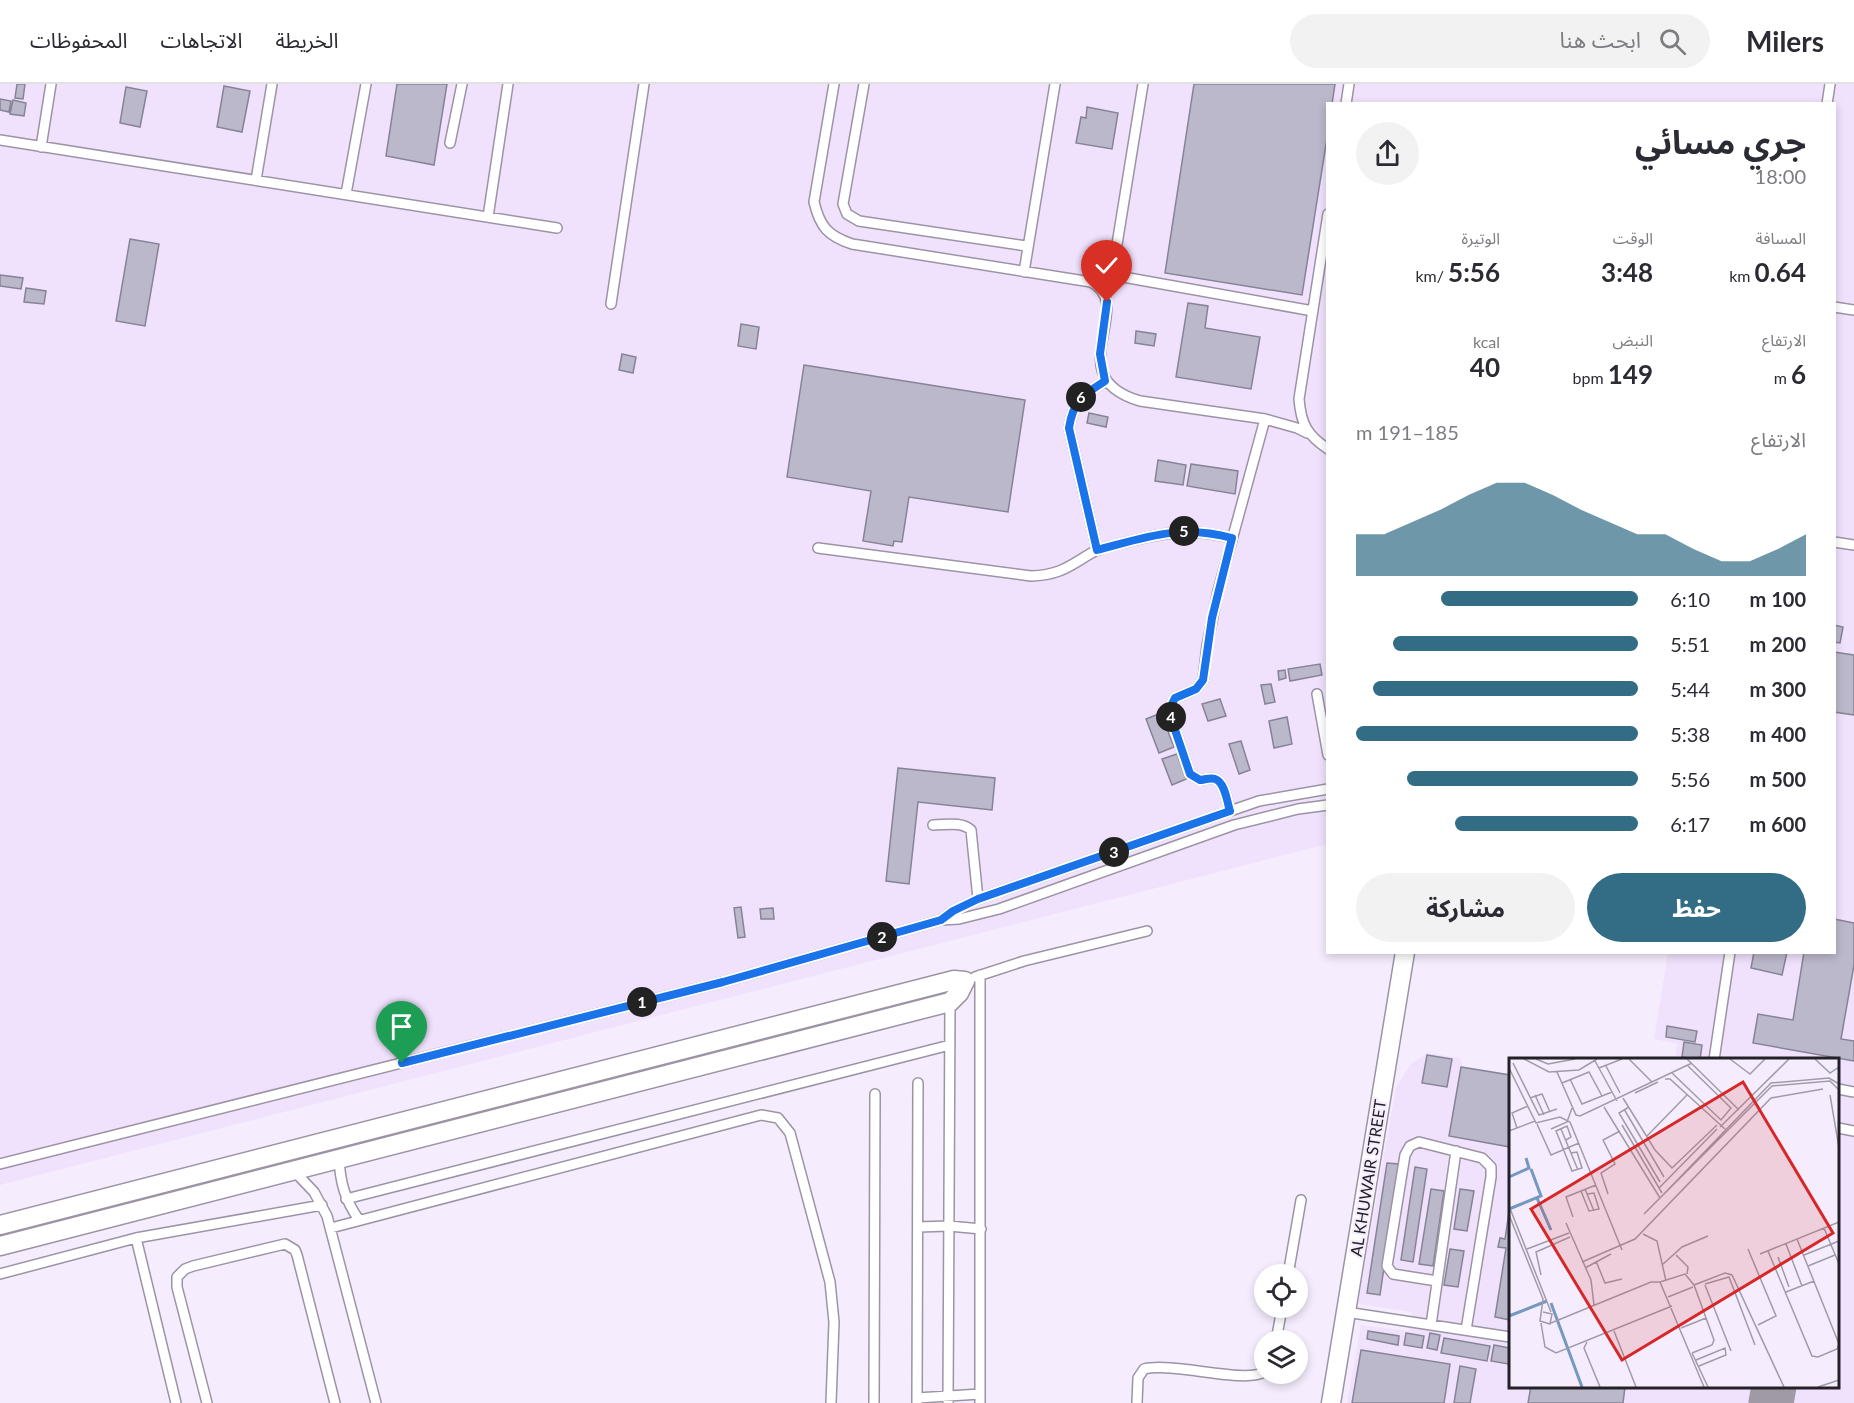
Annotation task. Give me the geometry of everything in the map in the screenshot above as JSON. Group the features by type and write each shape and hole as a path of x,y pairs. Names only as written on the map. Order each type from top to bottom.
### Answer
{"street":[{"name":"AL KHUWAIR STREET","path":"1331,1403 1405,954"},
{"path":"0,1246 339,1157 950,1002 973,978"},
{"path":"0,1225 942,983 973,978"},
{"path":"300,1168 301,1147"}],"lane":[{"path":"41,147 51,84"},
{"path":"256,180 272,84"},
{"path":"346,194 366,84"},
{"path":"450,143 462,84"},
{"path":"488,217 508,84"},
{"path":"611,304 644,84"},
{"path":"834,84 814,202 818,217 826,230 838,239 852,244 1085,281 1101,288 1107,302 1100,354 1105,381 1120,394 1140,401 1265,419 1308,433 1326,447"},
{"path":"864,84 843,204 847,214 859,221 1026,246"},
{"path":"1024,272 1026,246 1055,84"},
{"path":"1101,288 1112,275 1143,84"},
{"path":"1346,102 1349,84"},
{"path":"1827,102 1830,84"},
{"path":"0,140 557,228"},
{"path":"1308,433 1300,413 1299,399 1326,232"},
{"path":"1112,275 1313,311"},
{"path":"1836,307 1854,310"},
{"path":"1097,550 1069,428 1073,411 1083,395 1105,381"},
{"path":"1230,811 1222,787 1217,780 1211,778 1200,780 1190,774 1170,713 1175,698 1196,689 1203,680 1212,618 1265,419"},
{"path":"818,548 1031,576 1067,569 1097,550 1168,532 1202,532 1232,538"},
{"path":"1836,542 1854,545"},
{"path":"1317,694 1326,743"},
{"path":"941,920 953,911 978,899 1259,801 1326,789"},
{"path":"0,1164 712,985 941,920 959,919 999,909 1234,825 1298,809 1326,805"},
{"path":"933,825 959,824 966,825 971,830 978,899"},
{"path":"918,1083 917,1401 980,1399 981,1229 973,978 1024,961 1147,931"},
{"path":"1714,1058 1730,954"},
{"path":"948,1400 950,1002"},
{"path":"346,1199 950,1045"},
{"path":"1839,1089 1854,1092"},
{"path":"874,1403 876,1094"},
{"path":"331,1228 761,1115 778,1118 790,1133 830,1282 834,1322 831,1403"},
{"path":"1839,1128 1854,1131"},
{"path":"1437,1281 1393,1274 1388,1269 1387,1263 1407,1150 1414,1144 1424,1142 1482,1158 1488,1163 1492,1172 1466,1330"},
{"path":"1431,1325 1456,1151"},
{"path":"339,1157 342,1186 346,1199 359,1220"},
{"path":"300,1168 304,1180 322,1205 331,1228 376,1403"},
{"path":"1290,1264 1300,1200"},
{"path":"0,1274 136,1238 322,1205"},
{"path":"918,1227 949,1226 981,1229"},
{"path":"136,1238 177,1403"},
{"path":"207,1403 177,1287 177,1277 181,1272 193,1266 285,1244 291,1246 297,1255 335,1403"},
{"path":"1346,1312 1509,1337"},
{"path":"1137,1403 1138,1378 1144,1369 1190,1369 1254,1376"}],"shaded area":[{"path":"0,84 1854,84 1854,1403 1347,1403 1361,1325 1409,1331 1412,1312 1358,1304 1396,1087 1411,1064 1427,1053 1461,1058 1461,1067 1509,1075 1509,1388 1839,1388 1839,1058 1675,1058 1677,1044 1654,1039 1668,954 1836,954 1836,102 1326,102 1326,844 0,1185"}],"building":[{"path":"17,84 25,84 23,99 15,98"},
{"path":"397,84 447,84 434,165 386,156"},
{"path":"1194,84 1335,84 1332,102 1326,102 1326,145 1302,295 1165,273"},
{"path":"224,86 250,91 242,132 217,127"},
{"path":"126,87 147,91 140,127 120,123"},
{"path":"0,99 11,101 9,112 0,110"},
{"path":"13,100 26,103 24,116 10,114"},
{"path":"1087,107 1118,113 1112,149 1076,143 1081,117 1086,118"},
{"path":"130,239 159,244 145,326 116,321"},
{"path":"0,275 23,278 21,289 0,286"},
{"path":"26,288 46,291 44,304 24,302"},
{"path":"1188,303 1208,306 1205,328 1260,337 1251,389 1176,377"},
{"path":"741,324 759,327 756,349 738,346"},
{"path":"1136,331 1156,334 1154,346 1135,343"},
{"path":"622,354 636,357 633,373 619,370"},
{"path":"804,365 1025,400 1008,512 909,497 902,542 894,541 893,546 863,541 871,491 787,477"},
{"path":"1089,413 1108,417 1106,427 1087,423"},
{"path":"1158,460 1186,465 1183,485 1155,481"},
{"path":"1191,464 1238,471 1235,494 1187,486"},
{"path":"1836,625 1843,627 1840,643 1836,642"},
{"path":"1836,652 1854,655 1854,715 1836,712"},
{"path":"1320,664 1322,675 1290,681 1288,669"},
{"path":"1285,670 1286,678 1279,680 1278,671"},
{"path":"1271,684 1275,702 1265,704 1261,685"},
{"path":"1220,699 1226,716 1208,721 1202,704"},
{"path":"1161,713 1174,747 1159,753 1146,719"},
{"path":"1287,717 1292,744 1274,748 1269,721"},
{"path":"1241,741 1250,770 1239,774 1229,744"},
{"path":"1177,754 1186,779 1172,785 1162,759"},
{"path":"898,768 995,778 992,810 918,802 909,884 886,881"},
{"path":"741,907 745,937 738,938 734,908"},
{"path":"773,908 774,919 761,919 760,909"},
{"path":"1836,919 1854,923 1854,965 1841,1039 1854,1041 1854,1061 1753,1043 1758,1014 1793,1020 1804,954 1836,954"},
{"path":"1754,954 1787,954 1782,975 1751,968"},
{"path":"1667,1026 1697,1031 1695,1042 1666,1037"},
{"path":"1684,1042 1702,1045 1700,1058 1682,1057"},
{"path":"1427,1055 1452,1059 1447,1087 1422,1083"},
{"path":"1461,1067 1509,1075 1509,1147 1449,1136"},
{"path":"1387,1163 1399,1164 1380,1295 1367,1293"},
{"path":"1415,1167 1427,1169 1413,1262 1401,1260"},
{"path":"1431,1189 1444,1191 1433,1266 1419,1264"},
{"path":"1460,1189 1474,1191 1467,1231 1454,1229"},
{"path":"1509,1212 1509,1320 1495,1317 1506,1248 1498,1247 1500,1238 1505,1239"},
{"path":"1450,1249 1464,1251 1458,1287 1444,1285"},
{"path":"1368,1331 1399,1336 1398,1345 1367,1339"},
{"path":"1406,1333 1424,1336 1422,1348 1404,1345"},
{"path":"1430,1333 1440,1335 1437,1350 1427,1348"},
{"path":"1444,1338 1490,1346 1487,1361 1441,1353"},
{"path":"1494,1345 1509,1348 1508,1364 1491,1361"},
{"path":"1361,1350 1450,1364 1444,1403 1352,1403"},
{"path":"1460,1366 1476,1369 1470,1403 1454,1403"},
{"path":"1531,1388 1625,1388 1623,1403 1528,1403"}],"taxiway":[{"path":"1771,1403 1774,1388"}],"route":[{"path":"402,1063 723,982 941,920 953,911 978,899 1230,811 1221,783 1214,778 1196,779 1190,774 1171,718 1170,708 1175,698 1196,689 1203,680 1212,618 1232,538 1202,532 1168,532 1097,550 1069,428 1073,411 1083,395 1105,381 1100,354 1107,302"}]}
